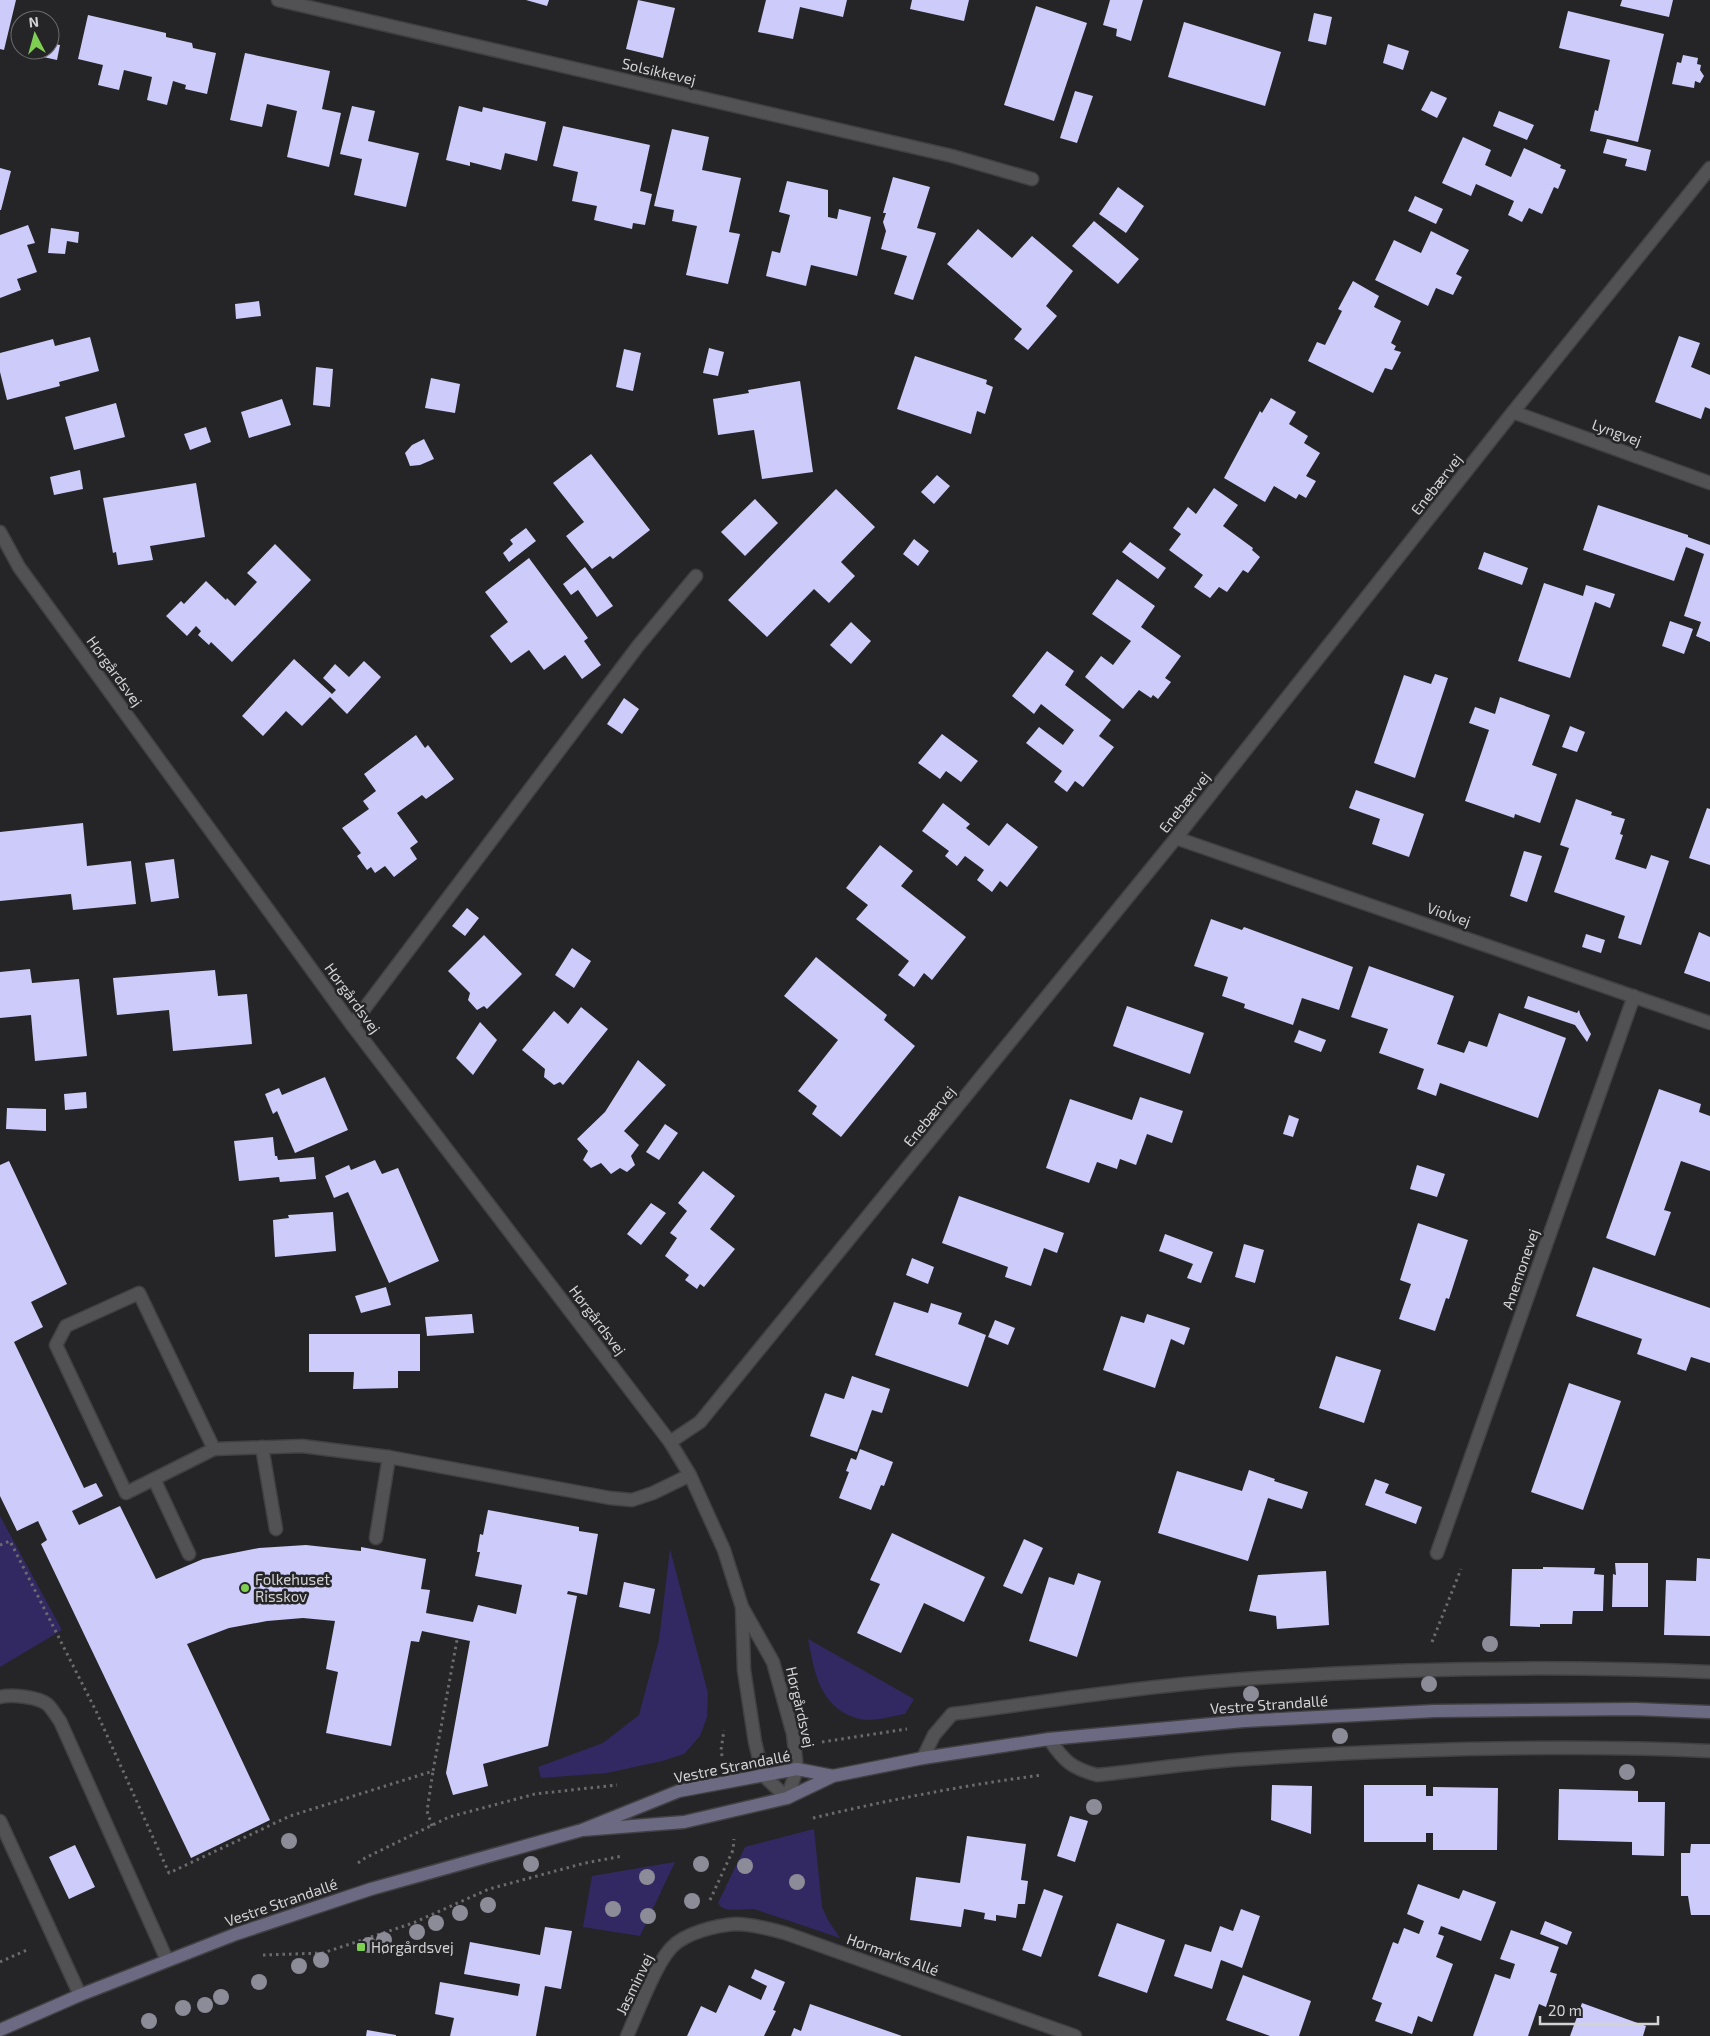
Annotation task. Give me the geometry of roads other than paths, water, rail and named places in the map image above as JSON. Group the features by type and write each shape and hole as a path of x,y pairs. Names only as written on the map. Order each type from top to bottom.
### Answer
{"street":[{"name":"Solsikkevej","path":"278,0 952,156 1032,179"},
{"name":"Enebærvej","path":"670,1442 700,1422 1176,838 1513,412 1710,168"},
{"name":"Lyngvej","path":"1513,412 1710,483"},
{"name":"Hørgårdsvej","path":"0,532 19,567 352,1025 670,1442 690,1475 724,1550 742,1607 774,1662 793,1734 797,1769 787,1798"},
{"path":"352,1025 638,646 696,576"},
{"name":"Violvej","path":"1176,838 1710,1023"},
{"name":"Anemonevej","path":"1437,1553 1634,996"},
{"path":"214,1449 139,1293 66,1326 56,1345 126,1492 214,1449 262,1447 302,1446 389,1457 610,1498 632,1500 653,1493 690,1475"},
{"path":"262,1447 276,1528"},
{"path":"376,1538 389,1457"},
{"path":"154,1479 189,1554"},
{"name":"Hørgårdsvej","path":"742,1607 744,1670 755,1742 763,1774"},
{"path":"923,1758 934,1736 952,1714 1205,1682 1358,1672 1430,1670 1611,1668 1710,1672"},
{"path":"0,1697 6,1695 26,1696 47,1704 60,1720 167,1960"},
{"name":"Vestre Strandallé","path":"582,1830 684,1822 787,1798 833,1776 923,1758 1049,1739 1244,1721 1434,1710 1636,1709 1710,1712"},
{"path":"1049,1739 1065,1761 1081,1771 1097,1775 1246,1759 1438,1749 1646,1748 1710,1751"},
{"name":"Vestre Strandallé","path":"0,2030 80,1995 236,1934 370,1888 582,1830 679,1790 797,1769 833,1776"},
{"path":"763,1774 787,1798"},
{"path":"0,1821 80,1995"},
{"name":"Hørmarks Allé","path":"697,1932 735,1924 758,1926 785,1933 1075,2036"},
{"name":"Jasminvej","path":"626,2036 657,1971 671,1948 683,1938 697,1932"}],"place":[{"name":"Folkehuset Risskov","path":"245,1588"},
{"name":"Hørgårdsvej","path":"361,1947"}]}
